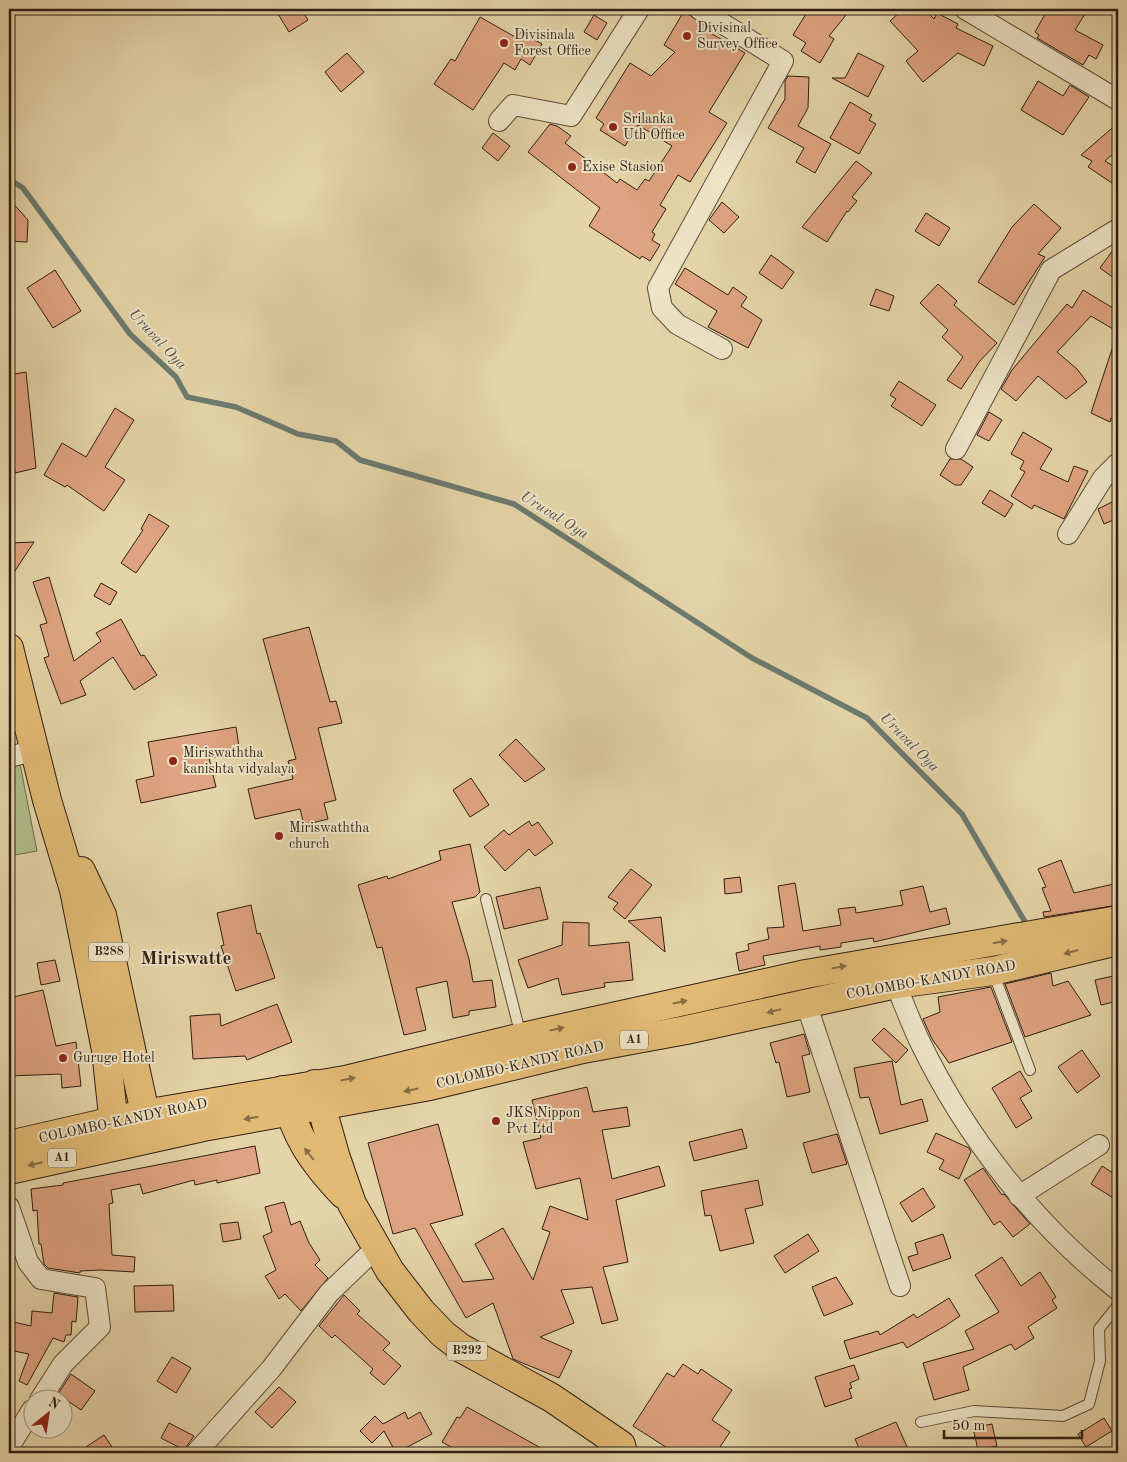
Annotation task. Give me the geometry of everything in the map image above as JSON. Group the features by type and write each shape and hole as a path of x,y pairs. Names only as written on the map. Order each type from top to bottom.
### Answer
{"main road":[{"name":"B288","path":"9,648 36,750 46,800 74,890 106,1050 115,1133"},
{"name":"B288","path":"46,800 102,914 147,1126"},
{"name":"COLOMBO-KANDY ROAD","path":"318,1095 345,1080 522,1037 884,959 984,944 1118,920"},
{"name":"COLOMBO-KANDY ROAD","path":"9,1145 115,1133 318,1095 430,1086 574,1050 686,1030 896,984 993,971 1118,941"},
{"name":"B292","path":"318,1095 352,1204 376,1248 406,1292 434,1325 452,1341 484,1361 552,1398 619,1451"},
{"name":"B292","path":"286,1101 304,1147 352,1204"},
{"name":"COLOMBO-KANDY ROAD","path":"9,1170 115,1133"}],"street":[{"path":"499,121 513,105 571,116 639,9"},
{"path":"699,9 783,61 658,288 662,308 677,324 722,349"},
{"path":"965,9 1118,100"},
{"path":"956,450 1051,270 1118,229"},
{"path":"1068,534 1103,478 1118,463"},
{"path":"9,757 36,750"},
{"path":"884,959 920,1042 964,1120 1019,1196 1089,1267 1118,1290"},
{"path":"806,1003 900,1286"},
{"path":"1019,1196 1099,1145"},
{"path":"9,1207 28,1262 41,1279 95,1288 100,1327 63,1364 46,1390"},
{"path":"196,1453 271,1369 329,1293 376,1248"},
{"path":"9,1446 22,1426"}],"lane":[{"path":"486,899 522,1037"},
{"path":"993,971 1030,1070"},
{"path":"921,1422 974,1411 1063,1416 1088,1404 1100,1361 1099,1329 1118,1305"}],"green space":[{"path":"20,764 37,851 9,856 9,767"}],"building":[{"path":"275,9 301,9 308,20 289,32"},
{"path":"809,9 851,9 829,36 834,39 820,63 801,51 806,43 793,35"},
{"path":"903,9 924,9 934,19 937,13 958,24 956,28 993,46 984,66 958,53 923,82 906,61 918,51 890,21"},
{"path":"1048,9 1088,9 1075,30 1103,45 1096,59 1089,55 1083,65 1037,38 1039,35 1035,32"},
{"path":"684,11 708,28 707,31 745,53 709,112 727,123 690,182 678,175 660,205 666,209 652,232 655,234 652,240 660,245 650,261 642,256 640,259 589,226 600,208 528,152 550,124 557,126 571,136 565,143 617,183 620,179 637,190 645,179 649,181 672,146 638,125 625,146 600,130 604,124 596,118 630,63 651,76 675,52 664,45"},
{"path":"594,15 607,23 597,40 584,32"},
{"path":"480,17 517,38 521,32 542,44 530,65 521,59 515,70 504,63 473,110 434,84 451,59 455,61"},
{"path":"347,53 364,72 341,92 325,72"},
{"path":"858,53 884,66 868,97 832,78 845,78"},
{"path":"788,76 809,77 808,108 798,126 831,144 815,173 796,162 804,148 768,128 785,99 785,81"},
{"path":"1038,81 1063,96 1070,85 1089,97 1063,135 1021,110"},
{"path":"850,102 872,115 869,120 876,124 859,154 830,138"},
{"path":"1118,123 1118,149 1105,161 1118,169 1118,187 1088,167 1092,161 1081,155"},
{"path":"493,133 510,146 498,161 482,148"},
{"path":"856,161 872,173 852,197 857,201 847,211 827,242 802,227"},
{"path":"9,199 28,220 27,242 9,241"},
{"path":"722,202 739,217 724,233 709,220"},
{"path":"1034,204 1061,228 1038,254 1045,257 1014,305 978,282 1012,227"},
{"path":"926,213 950,228 939,246 915,231"},
{"path":"1118,243 1118,281 1100,268"},
{"path":"771,255 794,272 782,289 759,273"},
{"path":"685,268 728,295 733,287 747,297 741,306 762,320 748,348 708,327 717,311 675,284"},
{"path":"55,270 81,311 53,328 27,288"},
{"path":"938,284 957,301 954,305 997,343 979,362 961,389 947,380 963,357 942,337 948,330 920,303"},
{"path":"876,289 894,296 889,311 870,305"},
{"path":"1083,290 1118,311 1118,332 1091,316 1057,352 1077,369 1087,382 1066,399 1038,376 1016,401 1001,389 1012,370 1067,304 1072,308"},
{"path":"1115,340 1118,340 1118,421 1111,418 1110,422 1091,413"},
{"path":"26,372 36,468 15,473 14,463 9,463 9,375"},
{"path":"899,381 936,405 922,426 891,406 896,399 890,395"},
{"path":"115,408 134,420 105,467 125,480 104,511 67,485 65,487 44,475 62,443 86,457"},
{"path":"989,412 1002,420 989,441 977,435"},
{"path":"1023,432 1052,449 1040,469 1068,482 1074,466 1088,471 1064,519 1034,505 1032,509 1011,496 1025,472 1020,469 1024,461 1011,454"},
{"path":"950,459 961,459 973,467 961,485 955,485 940,475"},
{"path":"990,490 1013,504 1005,517 982,503"},
{"path":"1118,499 1118,518 1104,524 1098,509"},
{"path":"149,514 169,526 136,573 121,563 143,530 141,529"},
{"path":"34,542 9,580 9,543"},
{"path":"49,577 74,661 101,641 96,633 121,619 141,656 144,655 157,675 134,690 113,657 80,681 86,695 61,704 44,658 49,656 40,625 47,623 33,582"},
{"path":"101,583 117,592 110,605 94,596"},
{"path":"309,627 330,702 336,701 342,723 318,728 336,800 324,803 328,819 304,825 300,809 255,819 248,789 293,779 288,761 296,759 263,639"},
{"path":"236,727 240,753 209,758 216,787 141,803 136,780 154,776 148,742"},
{"path":"516,739 545,769 525,782 499,755"},
{"path":"471,778 489,805 470,817 453,790"},
{"path":"529,821 532,826 538,822 553,843 535,856 529,849 505,871 484,847 504,830 509,835"},
{"path":"470,844 480,892 475,897 452,902 469,959 473,982 492,980 496,1007 469,1011 469,1015 453,1018 447,981 416,988 426,1030 404,1035 382,947 377,948 358,885 387,876 388,879 441,860 439,851"},
{"path":"1061,860 1074,893 1118,883 1118,905 1044,917 1043,912 1051,911 1042,888 1046,887 1038,869"},
{"path":"631,869 652,885 625,919 613,909 618,903 608,897"},
{"path":"740,877 742,892 725,894 724,879"},
{"path":"795,883 803,931 841,925 838,909 855,907 856,913 903,905 900,891 923,886 930,912 946,908 950,924 874,942 873,938 841,943 841,947 820,950 820,946 763,956 765,965 739,971 736,953 749,950 748,944 769,939 767,928 784,927 778,886"},
{"path":"540,887 548,919 504,929 496,897"},
{"path":"251,905 257,934 260,933 275,978 236,991 221,946 224,945 217,913"},
{"path":"661,917 665,952 628,921"},
{"path":"563,922 589,923 589,946 629,942 633,980 604,983 605,987 562,995 558,978 528,988 518,960 562,945"},
{"path":"55,960 60,981 41,985 37,963"},
{"path":"1051,973 1053,986 1068,981 1091,1015 1025,1037 1005,984"},
{"path":"1118,975 1118,1001 1101,1005 1095,980"},
{"path":"991,987 1012,1042 949,1063 932,1039 923,1019 940,1012 938,997"},
{"path":"43,990 56,1046 76,1042 81,1086 62,1088 61,1074 9,1076 9,1032 14,1031 9,998"},
{"path":"277,1004 292,1042 247,1060 245,1056 193,1059 190,1016 220,1014 221,1026"},
{"path":"884,1028 908,1050 896,1063 872,1040"},
{"path":"804,1034 810,1054 802,1056 810,1092 787,1097 779,1062 776,1063 770,1043"},
{"path":"1082,1050 1100,1076 1077,1093 1058,1067"},
{"path":"892,1061 901,1105 922,1099 928,1121 880,1134 869,1097 860,1098 854,1068"},
{"path":"1020,1071 1032,1091 1020,1098 1032,1118 1016,1128 992,1088"},
{"path":"587,1087 593,1112 627,1107 630,1126 602,1130 612,1179 659,1166 665,1186 616,1200 628,1262 603,1267 618,1320 602,1324 592,1287 561,1290 574,1323 540,1337 572,1351 559,1378 513,1359 493,1303 466,1318 415,1228 393,1234 368,1143 438,1124 463,1215 430,1224 463,1282 494,1279 475,1244 503,1228 533,1280 550,1232 542,1229 550,1206 588,1220 580,1178 536,1189 523,1142 541,1138 532,1100"},
{"path":"742,1129 747,1148 694,1161 689,1142"},
{"path":"936,1133 969,1148 971,1152 959,1179 939,1169 944,1160 927,1152"},
{"path":"837,1134 847,1164 812,1173 803,1143"},
{"path":"255,1146 260,1173 217,1183 217,1180 195,1185 194,1180 143,1194 140,1184 111,1190 113,1203 109,1204 112,1255 135,1257 134,1272 100,1270 80,1271 80,1273 48,1268 44,1264 41,1244 39,1244 37,1210 33,1211 31,1189 63,1185 63,1183"},
{"path":"1102,1166 1118,1176 1118,1201 1091,1184"},
{"path":"983,1168 1002,1195 1004,1194 1030,1224 1013,1237 1000,1221 994,1225 964,1180"},
{"path":"758,1180 763,1205 745,1209 754,1243 720,1251 711,1215 705,1216 701,1191"},
{"path":"923,1188 935,1207 912,1222 900,1203"},
{"path":"284,1202 291,1225 300,1221 309,1243 320,1260 315,1265 328,1278 301,1311 285,1294 279,1299 265,1276 276,1270 263,1236 272,1232 265,1207"},
{"path":"238,1222 241,1239 223,1242 220,1224"},
{"path":"808,1234 819,1251 785,1273 774,1256"},
{"path":"943,1234 951,1258 913,1271 908,1257 918,1254 915,1243"},
{"path":"1002,1257 1021,1286 1040,1272 1056,1297 1052,1300 1057,1308 1028,1327 1034,1338 1015,1350 1011,1344 963,1367 969,1390 934,1400 923,1363 974,1349 965,1331 999,1312 975,1275"},
{"path":"836,1277 853,1304 824,1316 812,1287"},
{"path":"173,1285 174,1311 135,1312 134,1286"},
{"path":"54,1293 78,1297 76,1322 72,1321 71,1335 66,1335 64,1342 53,1338 27,1385 19,1381 29,1354 9,1350 9,1321 31,1326 32,1311 52,1313"},
{"path":"344,1295 360,1311 357,1314 390,1343 383,1350 401,1366 384,1385 370,1373 373,1369 335,1335 332,1338 319,1326"},
{"path":"949,1298 960,1316 945,1326 907,1348 903,1342 850,1359 844,1341 878,1331 880,1335 914,1314 917,1318"},
{"path":"172,1357 191,1368 176,1393 157,1381"},
{"path":"683,1364 698,1374 701,1369 732,1390 712,1420 730,1432 716,1453 675,1453 633,1426 667,1373 674,1377"},
{"path":"854,1365 859,1379 850,1383 852,1388 849,1389 852,1398 825,1407 815,1377"},
{"path":"71,1374 95,1391 81,1410 72,1404 72,1390 61,1390"},
{"path":"279,1387 296,1402 272,1428 255,1412"},
{"path":"467,1407 550,1453 450,1453 453,1448 442,1442 457,1417 460,1418"},
{"path":"405,1412 408,1419 420,1412 432,1434 396,1453 384,1431 372,1443 360,1431 375,1416 383,1424"},
{"path":"1104,1418 1112,1431 1086,1447 1078,1434"},
{"path":"896,1422 908,1449 899,1453 861,1453 855,1439"},
{"path":"169,1423 194,1436 184,1450 161,1438"},
{"path":"992,1424 997,1446 978,1450 973,1428"},
{"path":"104,1435 116,1453 77,1453"}],"waterway":[{"name":"Uruval Oya","path":"9,179 23,188 130,334 176,377 187,397 236,407 298,434 336,441 360,460 514,504 752,658 867,718 962,814 1028,927"}],"place":[{"name":"Divisinal Survey Office","path":"687,36"},
{"name":"Divisinala Forest Office","path":"504,43"},
{"name":"Srilanka Uth Office","path":"613,127"},
{"name":"Exise Stasion","path":"572,167"},
{"name":"Miriswaththa kanishta vidyalaya","path":"173,761"},
{"name":"Miriswaththa church","path":"279,836"},
{"name":"Guruge Hotel","path":"63,1058"},
{"name":"JKS Nippon Pvt Ltd","path":"496,1121"}],"district":[{"name":"Miriswatte","path":"186,959"}]}
